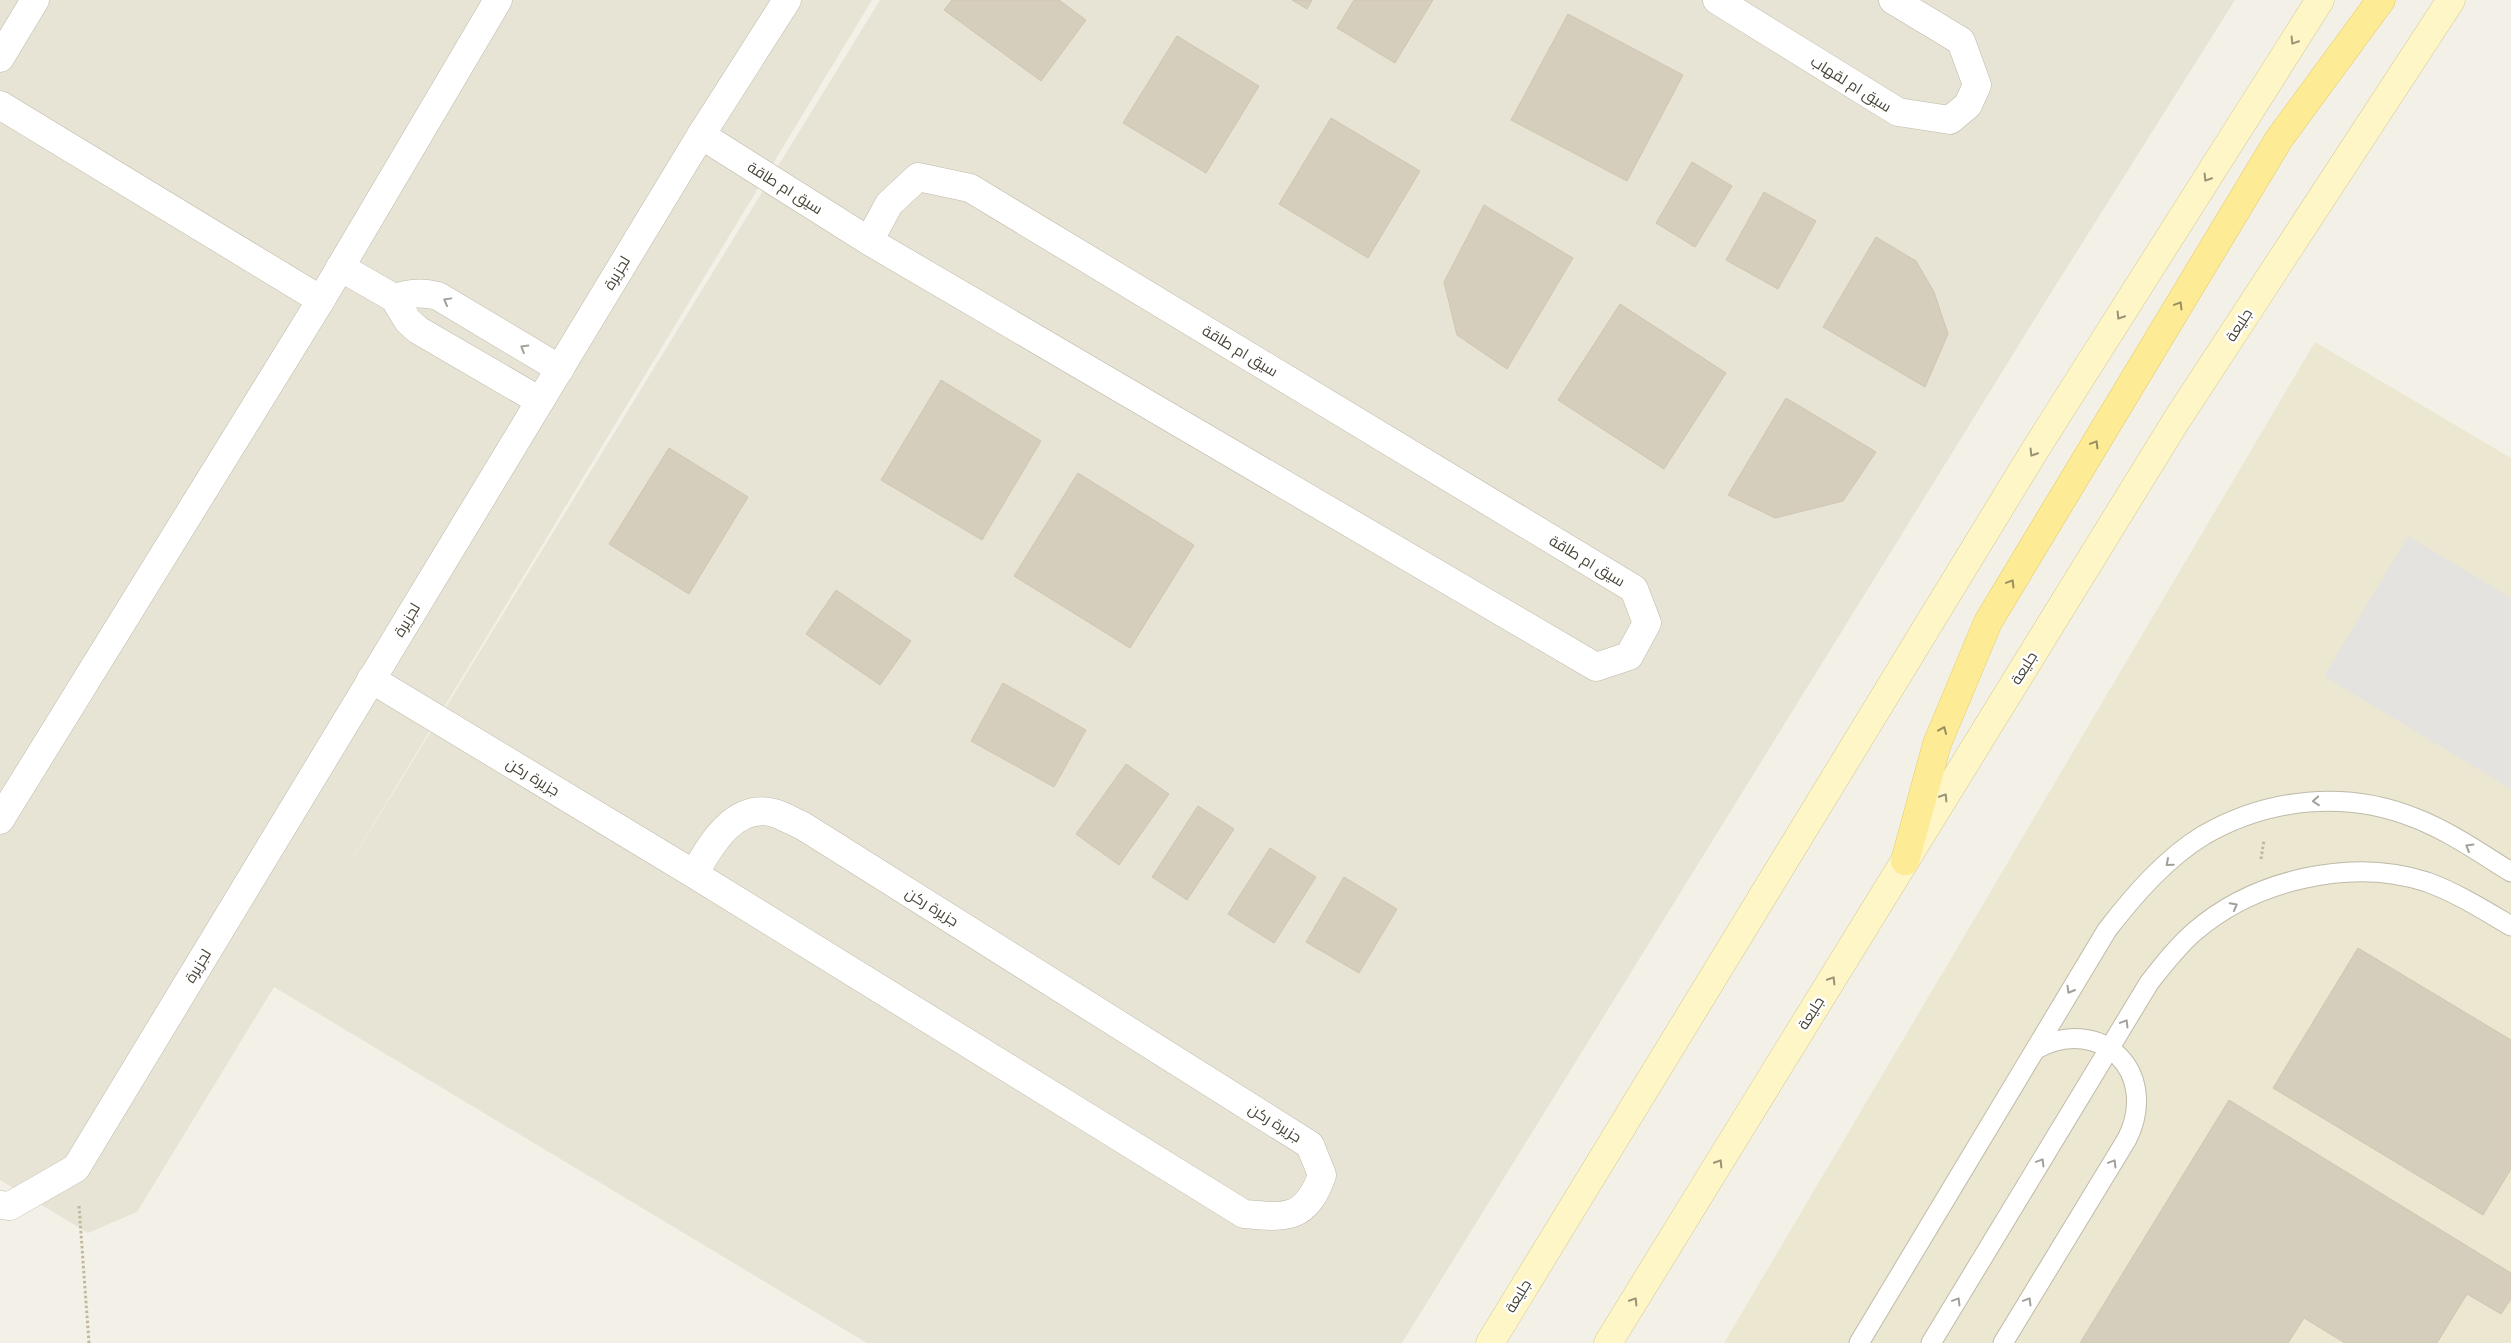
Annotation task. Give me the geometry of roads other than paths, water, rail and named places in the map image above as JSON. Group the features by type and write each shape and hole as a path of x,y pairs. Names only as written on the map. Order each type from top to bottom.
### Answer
{"main road":[{"name":"جليعة","path":"1490,1343 2035,450 2320,0"},
{"path":"1905,861 1937,744 1988,622 2279,140 2381,0"},
{"name":"جليعة","path":"1608,1343 2176,421 2451,0"}],"street":[{"path":"0,58 35,0"},
{"path":"0,820 321,300 498,0"},
{"name":"لجزيرة","path":"0,1205 10,1206 76,1168 701,135 787,0"},
{"name":"سيق ام لقهاب","path":"1717,0 1898,112 1950,120 1968,105 1977,85 1961,41 1893,0"},
{"path":"0,105 321,300"},
{"name":"سيق ام طاقة","path":"701,135 869,241 1596,667 1629,656 1647,623 1634,589 970,188 918,177 889,204 869,241"},
{"path":"340,267 394,298 404,316 418,330 540,401"},
{"path":"394,298 409,293 424,293 438,296 560,369"},
{"name":"جزيرة ركن","path":"372,680 694,874 1244,1214 1277,1217 1301,1210 1315,1194 1322,1175 1310,1145 803,826 773,813 743,814 714,840 694,874"}],"lane":[{"path":"1859,1343 2107,930 2151,879 2203,836 2261,810 2323,800 2354,802 2385,808 2415,818 2443,831 2511,871"},
{"path":"1931,1343 2149,983 2170,955 2195,931 2224,911 2255,894 2288,882 2322,875 2357,873 2392,874 2426,882 2456,894 2511,926"},
{"path":"2003,1343 2134,1124 2138,1107 2134,1082 2122,1060 2109,1049 2080,1038 2049,1042 2036,1049"}]}
